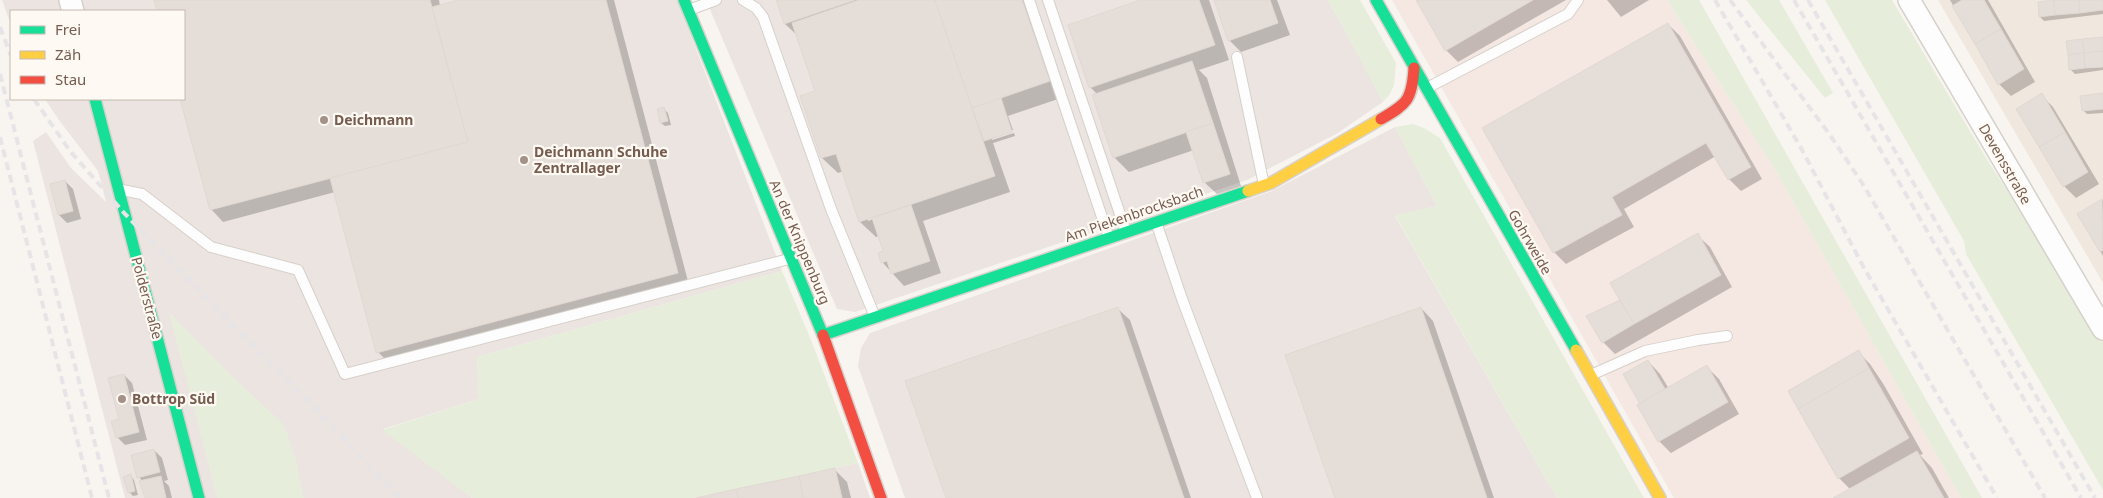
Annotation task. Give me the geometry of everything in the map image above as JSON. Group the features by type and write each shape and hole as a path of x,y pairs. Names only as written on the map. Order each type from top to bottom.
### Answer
{"street":[{"name":"Gohrweide","path":"1376,0 1660,498"},
{"name":"Devensstraße","path":"1909,0 2103,328"},
{"name":"An der Knippenburg","path":"686,5 823,335 881,498"},
{"name":"Am Piekenbrocksbach","path":"823,335 1264,185 1403,106 1413,87 1414,68"},
{"name":"Polderstraße","path":"95,100 199,498"}],"lane":[{"path":"686,5 716,0"},
{"path":"743,0 756,8 763,17 832,208 875,317"},
{"path":"1029,0 1109,239"},
{"path":"1048,0 1126,233"},
{"path":"1425,88 1568,14 1578,0"},
{"path":"1236,57 1264,185"},
{"path":"118,190 142,194 211,247 298,270 345,374 791,259"},
{"path":"1156,222 1182,299 1257,498"},
{"path":"1590,376 1644,351 1727,336"}],"shaded area":[{"path":"2,0 677,0 782,271 477,357 479,399 383,429 472,498 125,498 33,141 46,132 71,168 106,202 98,171 46,100 185,100 185,10 10,10 10,22"},
{"path":"706,0 1327,0 1383,102 1336,134 1247,180 855,312 837,309"},
{"path":"1392,0 1667,0 1777,173 1961,498 1674,498"},
{"path":"1938,0 2103,0 2103,283"},
{"path":"1395,127 1437,206 1395,216 1557,498 905,498 858,366 861,348 870,333 1272,191"},
{"path":"858,463 870,498 695,498"}],"green space":[{"path":"1327,0 1360,0 1396,63 1394,85 1390,94 1383,102 1346,32"},
{"path":"1667,0 1699,0 1982,498 1961,498 1777,173"},
{"path":"1746,0 1779,0 1833,93 1825,98"},
{"path":"1825,0 1892,0 1986,158 2103,337 2103,490 1966,254 1964,241"},
{"path":"1413,124 1424,128 1440,138 1644,498 1557,498 1395,215 1437,206 1395,127"},
{"path":"782,271 811,340 858,463 695,498 472,498 382,430 479,399 477,357"},
{"path":"169,312 284,425 296,461 304,498 217,498"}],"building":[{"name":"Deichmann","path":"154,0 430,0 468,142 210,210 180,100 185,100 185,10 157,10"},
{"name":"Deichmann Schuhe Zentrallager","path":"458,0 606,0 678,273 376,353 330,178 468,142 432,7"},
{"path":"776,0 855,0 784,24"},
{"path":"859,0 935,0 995,176 859,222 836,154 821,158 800,96 815,91 792,23"},
{"path":"935,0 1022,0 1050,81 972,108"},
{"path":"1140,0 1199,0 1215,45 1089,88 1068,25"},
{"path":"1214,0 1270,0 1278,23 1228,41"},
{"path":"1416,0 1533,0 1445,51"},
{"path":"1962,0 1984,0 2001,29 1975,44 1952,6"},
{"path":"2054,0 2055,15 2039,17 2038,2"},
{"path":"2054,0 2079,0 2080,13 2055,15"},
{"path":"2079,0 2103,0 2103,10 2080,13"},
{"path":"1668,23 1751,167 1728,180 1706,143 1612,197 1622,215 1553,253 1482,128"},
{"path":"2001,29 2024,69 1998,85 1975,44"},
{"path":"2103,37 2103,51 2084,53 2082,39"},
{"path":"2082,39 2084,53 2068,55 2066,41"},
{"path":"2103,51 2103,67 2085,68 2084,53"},
{"path":"2084,53 2085,68 2069,70 2068,55"},
{"path":"1192,61 1213,123 1113,158 1092,95"},
{"path":"2042,93 2065,132 2039,147 2016,109"},
{"path":"2103,93 2103,109 2082,111 2080,96"},
{"path":"1001,98 1012,132 984,141 972,108"},
{"path":"664,107 668,121 660,123 657,109"},
{"path":"1213,123 1230,174 1203,183 1186,132"},
{"path":"2065,132 2088,172 2063,187 2039,147"},
{"path":"65,180 73,211 58,215 50,184"},
{"path":"2102,199 2103,250 2100,252 2077,214"},
{"path":"911,205 930,261 891,274 887,261 881,263 878,253 883,251 872,218"},
{"path":"1698,233 1721,275 1634,324 1610,283"},
{"path":"1620,300 1634,324 1602,343 1586,316"},
{"path":"1118,307 1184,498 946,498 905,381"},
{"path":"1421,307 1487,498 1335,498 1285,355"},
{"path":"1859,350 1869,368 1798,409 1788,391"},
{"path":"1648,360 1665,389 1640,404 1623,374"},
{"path":"1707,365 1728,402 1658,442 1637,405"},
{"path":"1869,368 1909,438 1838,479 1798,409"},
{"name":"Bottrop Süd","path":"124,374 139,432 116,438 111,421 119,419 108,378"},
{"path":"154,449 160,472 137,478 131,455"},
{"path":"1917,451 1944,498 1833,498"},
{"path":"835,468 842,498 803,498 799,476"},
{"path":"131,474 135,491 128,493 123,477"},
{"path":"161,476 166,498 145,498 139,481"},
{"path":"799,476 803,498 738,498 736,489"},
{"path":"736,489 738,498 696,498"}],"railway":[{"path":"1715,0 1801,148 1864,268 1997,498"},
{"path":"1730,0 1830,135 1864,186 2045,498"},
{"path":"1794,0 2081,498"},
{"path":"1808,0 2095,498"},
{"path":"0,27 10,53"},
{"path":"0,74 109,498"},
{"path":"35,100 70,151 125,214 337,431 399,498"},
{"path":"0,137 92,498"}],"traffic: fast":[{"path":"684,0 823,335"},
{"path":"1376,0 1576,350"},
{"path":"95,100 199,498"},
{"path":"823,335 1248,191"}],"traffic: slow":[{"path":"1248,191 1271,183 1381,119"},
{"path":"1576,350 1660,498"}],"traffic: jam":[{"path":"1381,119 1402,105 1410,94 1414,68"},
{"path":"823,335 881,498"}],"place":[{"name":"Deichmann","path":"324,120"},
{"name":"Deichmann Schuhe Zentrallager","path":"524,160"},
{"name":"Bottrop Süd","path":"122,399"}]}
